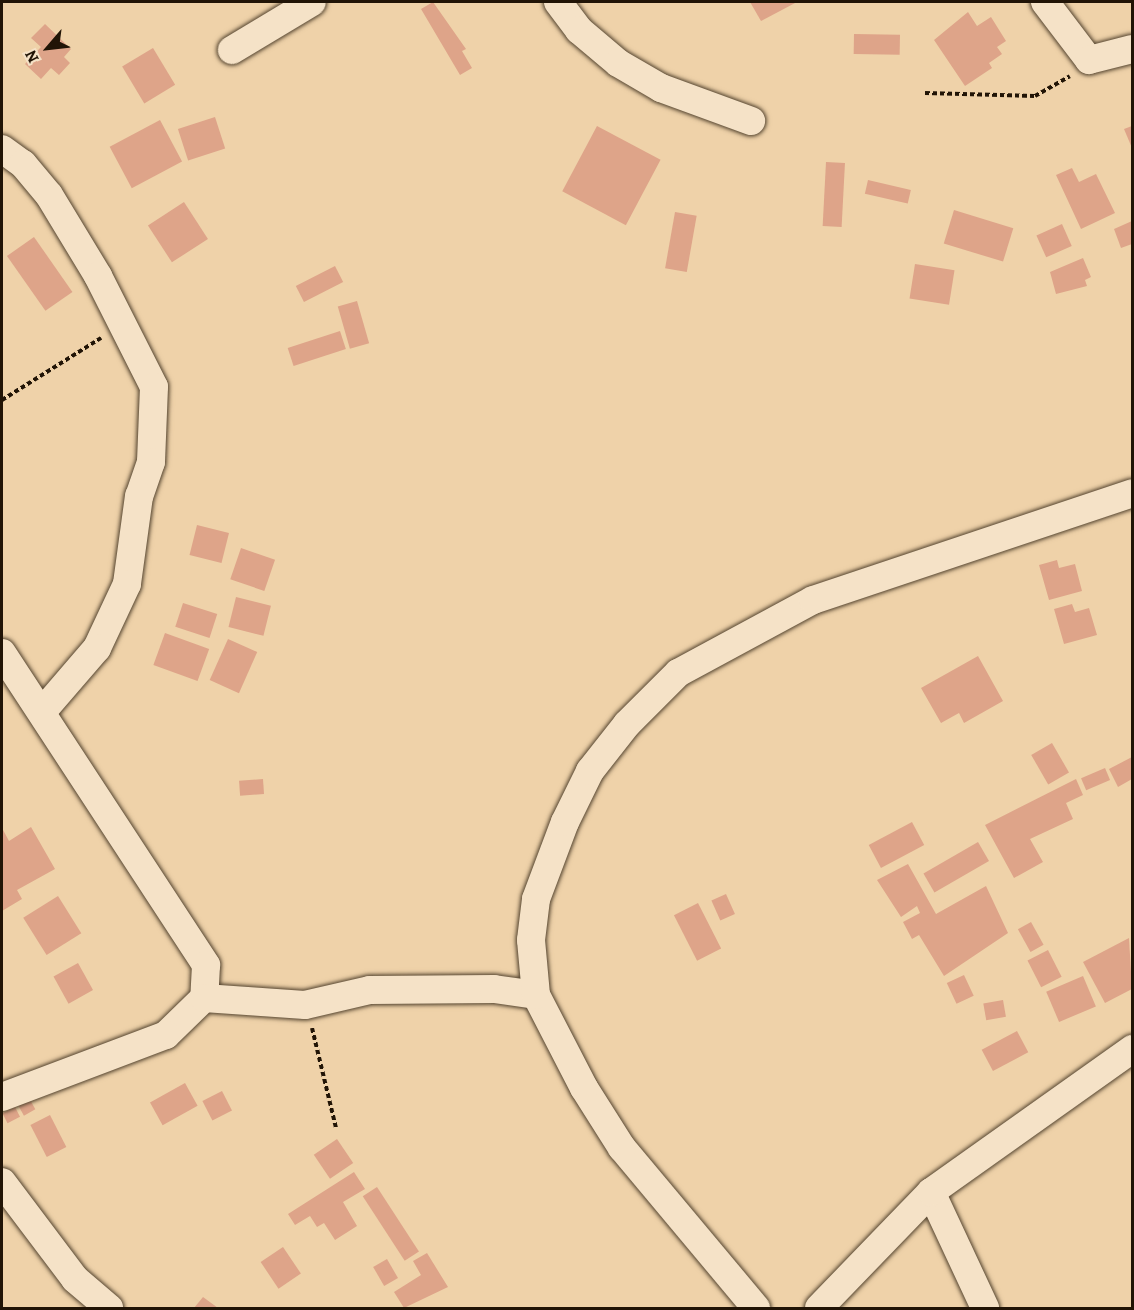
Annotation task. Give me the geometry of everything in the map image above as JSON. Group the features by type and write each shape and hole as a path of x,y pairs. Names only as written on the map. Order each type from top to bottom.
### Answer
{"street":[{"path":"232,50 312,2"},
{"path":"558,2 579,30 618,63 661,88 751,121"},
{"path":"1045,2 1089,60 1132,49"},
{"path":"2,149 23,164 49,195 121,323 153,387 151,462 139,496 127,584 97,648 42,712"},
{"path":"756,1308 622,1148 584,1088 536,995 531,939 536,899 565,822 590,771 627,724 678,674 813,600 1132,493"},
{"path":"2,653 206,965 204,998 166,1035 2,1097"},
{"path":"204,998 305,1005 370,990 494,989 536,995"},
{"path":"819,1308 932,1192 1132,1050"},
{"path":"2,1182 75,1280 109,1308"},
{"path":"932,1192 985,1308"}],"path":[{"path":"926,93 1035,96 1064,82 1089,60"},
{"path":"2,400 82,353 121,323"},
{"path":"305,1005 329,1082 336,1128"}],"building":[{"path":"433,2 466,49 462,51 472,68 460,75 421,9"},
{"path":"750,2 797,2 761,21"},
{"path":"968,12 977,26 991,17 1006,41 997,47 1002,54 989,63 992,68 965,86 934,40"},
{"path":"45,24 71,49 64,57 70,63 59,75 51,68 41,79 25,64 41,47 31,38"},
{"path":"854,34 900,35 900,55 854,54"},
{"path":"153,48 175,85 144,103 122,67"},
{"path":"215,117 225,148 188,160 178,129"},
{"path":"160,120 182,161 132,188 110,147"},
{"path":"597,126 661,160 626,225 562,191"},
{"path":"1132,126 1132,148 1124,129"},
{"path":"826,162 845,163 842,227 823,226"},
{"path":"1072,168 1079,182 1096,174 1115,213 1081,229 1056,175"},
{"path":"868,180 911,190 908,204 865,194"},
{"path":"184,202 208,239 172,262 148,225"},
{"path":"954,210 1013,228 1003,262 944,243"},
{"path":"675,212 697,216 687,272 665,268"},
{"path":"1132,221 1132,244 1121,248 1114,229"},
{"path":"1062,224 1072,246 1046,257 1036,235"},
{"path":"34,237 72,292 45,311 7,256"},
{"path":"1083,258 1091,277 1085,280 1087,286 1056,294 1050,272"},
{"path":"915,264 955,270 949,305 910,299"},
{"path":"335,266 343,282 304,302 296,286"},
{"path":"357,301 369,343 350,349 338,307"},
{"path":"340,331 346,349 294,366 288,348"},
{"path":"197,525 229,533 222,563 190,555"},
{"path":"241,548 275,560 264,591 230,579"},
{"path":"1057,560 1059,568 1075,564 1082,591 1049,600 1039,565"},
{"path":"236,597 271,606 263,636 229,627"},
{"path":"183,603 217,614 210,638 175,627"},
{"path":"1072,604 1075,612 1089,608 1097,635 1064,644 1054,609"},
{"path":"165,633 209,649 198,681 153,665"},
{"path":"228,639 257,652 239,693 210,680"},
{"path":"978,656 1003,701 964,723 959,713 941,723 921,688"},
{"path":"1052,743 1069,772 1048,784 1031,755"},
{"path":"1132,757 1132,779 1118,787 1109,769"},
{"path":"1105,768 1110,780 1086,790 1081,778"},
{"path":"263,779 264,794 240,796 239,781"},
{"path":"1076,779 1083,795 1066,803 1073,819 1030,839 1043,862 1014,878 985,825"},
{"path":"912,822 924,845 881,868 869,845"},
{"path":"31,827 55,869 17,890 22,899 2,911 2,828 9,841"},
{"path":"978,842 989,861 934,893 923,873"},
{"path":"908,864 936,914 986,886 1008,933 944,976 919,935 912,939 903,922 920,913 917,906 901,917 877,880"},
{"path":"726,894 735,914 720,921 711,901"},
{"path":"58,896 81,933 47,955 23,918"},
{"path":"698,903 721,948 697,961 674,915"},
{"path":"1031,922 1044,945 1030,952 1018,929"},
{"path":"1129,938 1132,989 1105,1003 1083,962"},
{"path":"1048,950 1062,977 1041,987 1028,960"},
{"path":"78,963 93,990 69,1004 54,977"},
{"path":"964,975 974,996 957,1004 947,983"},
{"path":"1083,976 1096,1006 1059,1022 1046,992"},
{"path":"1003,1000 1006,1017 986,1020 983,1003"},
{"path":"1017,1031 1028,1052 993,1071 982,1050"},
{"path":"185,1083 198,1106 163,1125 150,1102"},
{"path":"222,1091 232,1111 212,1121 202,1101"},
{"path":"29,1098 35,1109 24,1116 18,1104"},
{"path":"15,1107 20,1117 8,1123 3,1113"},
{"path":"50,1115 66,1147 47,1157 30,1125"},
{"path":"337,1139 353,1163 330,1179 314,1155"},
{"path":"354,1172 365,1189 343,1202 357,1226 335,1240 324,1223 317,1227 310,1216 295,1225 288,1214"},
{"path":"377,1187 419,1252 405,1261 363,1196"},
{"path":"283,1247 301,1274 279,1289 261,1262"},
{"path":"427,1253 448,1287 404,1308 394,1292 421,1275 413,1261"},
{"path":"387,1259 398,1278 384,1286 373,1267"},
{"path":"203,1297 218,1308 194,1308"}]}
